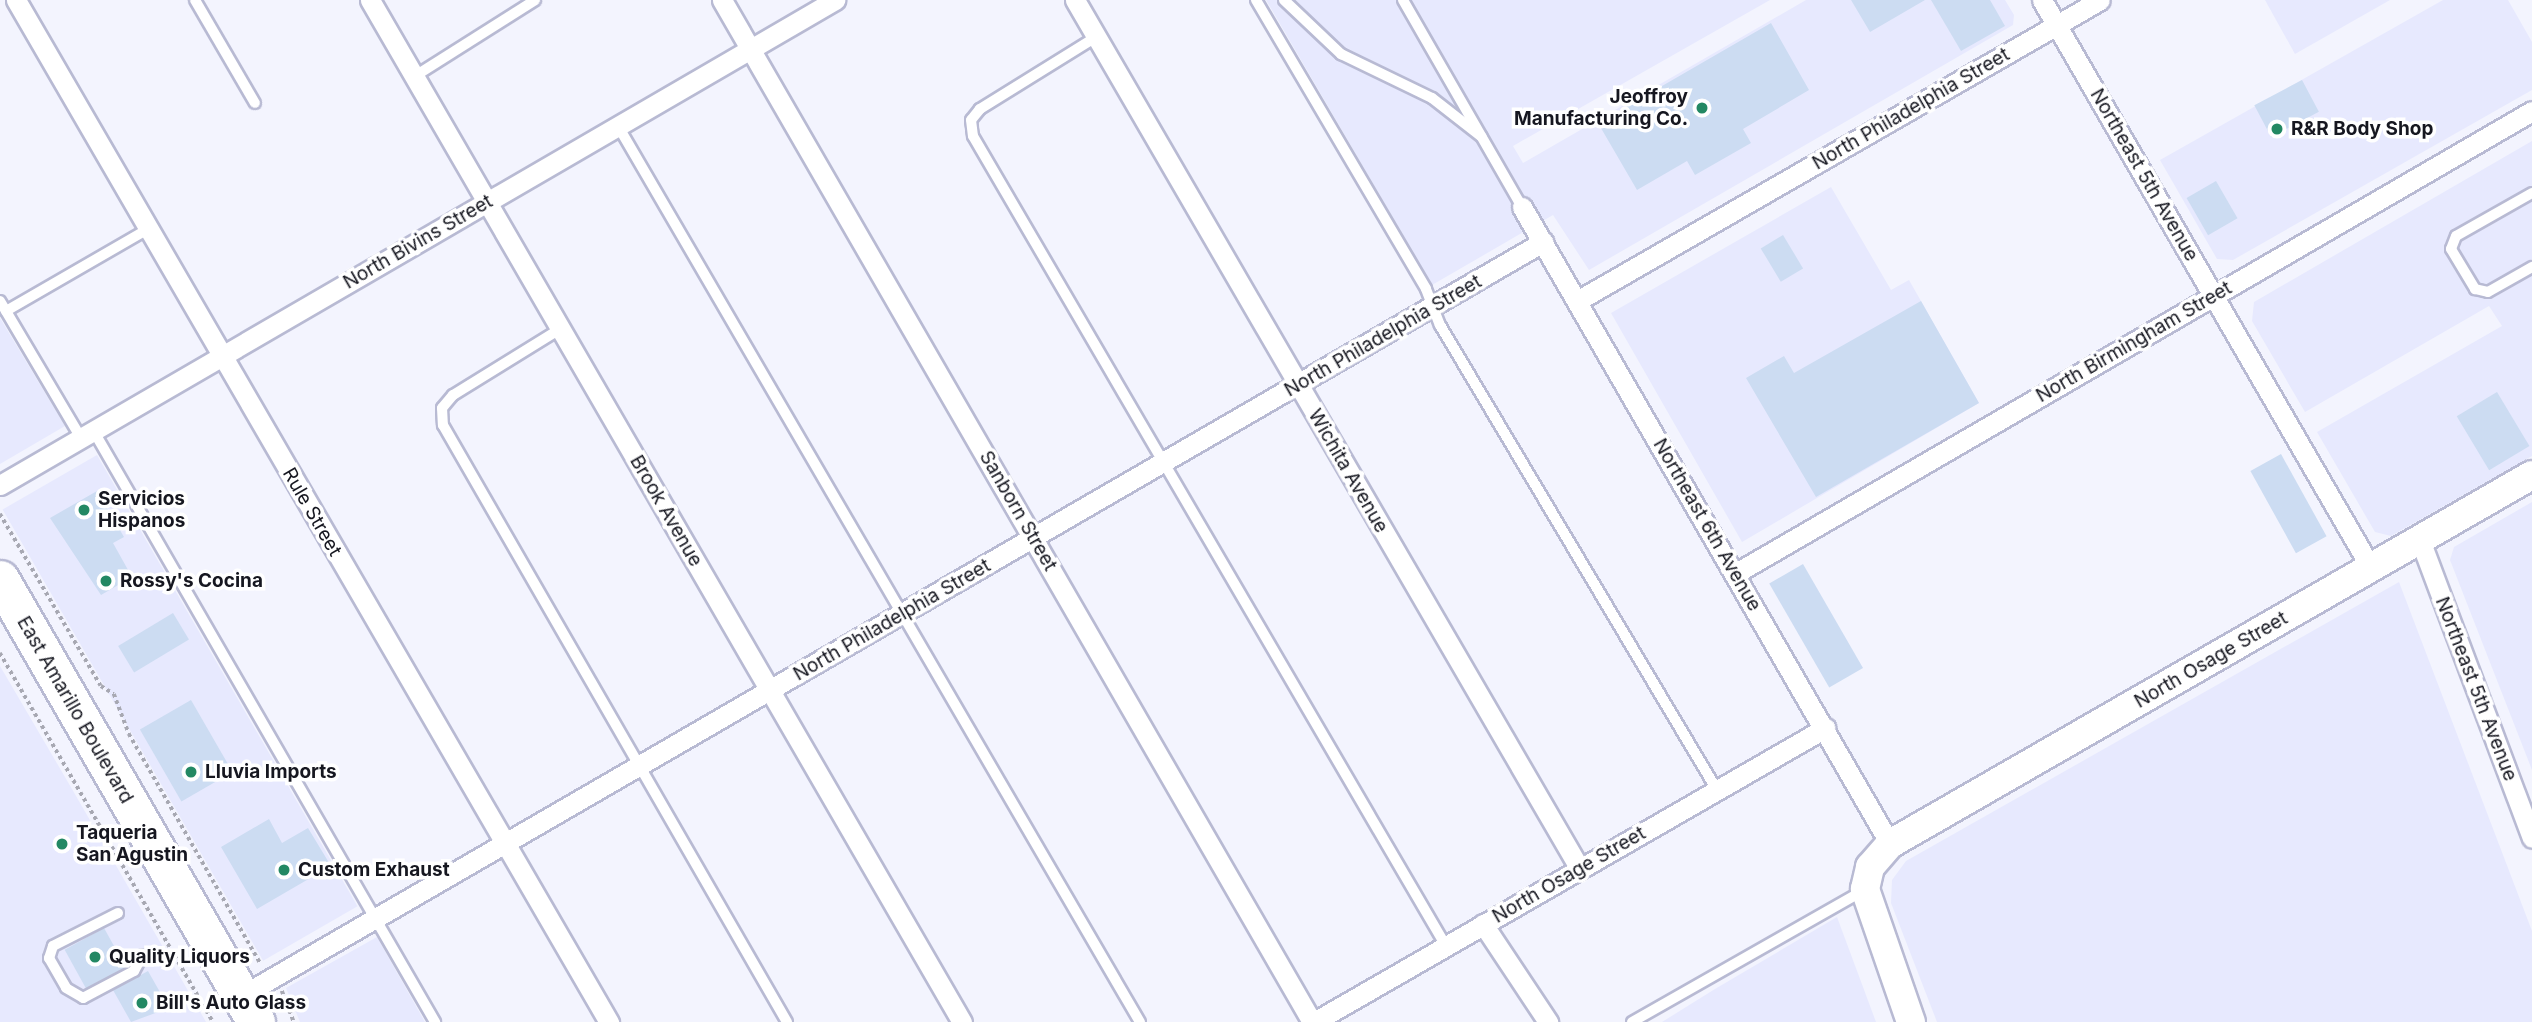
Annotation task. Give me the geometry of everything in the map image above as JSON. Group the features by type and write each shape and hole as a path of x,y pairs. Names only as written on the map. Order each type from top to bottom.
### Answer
{"highway":[{"name":"East Amarillo Boulevard","path":"0,579 248,1009"}],"street":[{"name":"Rule Street","path":"16,0 609,1022"},
{"name":"Brook Avenue","path":"370,0 962,1022"},
{"name":"Sanborn Street","path":"722,0 1313,1022"},
{"name":"North Bivins Street","path":"0,485 835,0"},
{"name":"Wichita Avenue","path":"1075,0 1580,869"},
{"name":"Northeast 5th Avenue","path":"2042,0 2371,568"},
{"name":"North Philadelphia Street","path":"1577,302 2100,0"},
{"name":"North Birmingham Street","path":"1736,573 2532,111"},
{"name":"Northeast 6th Avenue","path":"1522,207 1736,573 1890,844"},
{"name":"North Philadelphia Street","path":"248,1009 375,920 1542,242"},
{"name":"North Osage Street","path":"1890,844 2532,475"},
{"name":"Northeast 5th Avenue","path":"2420,540 2532,838"},
{"name":"North Osage Street","path":"1313,1022 1825,728"},
{"path":"1890,844 1870,867 1865,889 1911,1022"},
{"path":"1483,924 1548,1022"}],"lane":[{"path":"195,0 255,103"},
{"path":"415,76 535,0"},
{"path":"1256,0 1432,307 1717,790"},
{"path":"1284,0 1341,54 1432,98 1482,137"},
{"path":"1403,0 1522,207"},
{"path":"1097,37 980,108 971,120 973,136 1446,946"},
{"path":"618,126 1140,1022"},
{"path":"2532,193 2456,236 2451,249 2474,289 2488,292 2532,267"},
{"path":"6,311 148,229"},
{"path":"0,300 87,434 435,1022"},
{"path":"560,329 453,395 442,408 443,425 787,1022"},
{"path":"1632,1022 1865,889"},
{"path":"118,913 53,946 48,958 66,988 83,998 134,971 143,956"}],"path":[{"path":"0,514 101,686 121,707 129,734 262,965"},
{"path":"0,653 213,1022"},
{"path":"283,992 295,1022"}],"shaded area":[{"path":"1266,0 1770,0 1513,146 1523,163 1806,0 2005,0 2014,15 2013,25 1589,270 1553,215 1432,285"},
{"path":"2265,0 2390,0 2295,54"},
{"path":"2443,0 2508,0 2532,42 2532,90 2233,260 2217,259 2160,160"},
{"path":"2532,141 2532,456 2391,536 2375,532 2317,432 2502,326 2489,306 2305,412 2252,321 2254,302"},
{"path":"1831,187 1891,290 1909,280 1979,403 1742,542 1611,313"},
{"path":"0,318 65,426 0,464"},
{"path":"97,455 358,906 263,961 3,510"},
{"path":"2532,502 2532,770 2450,560 2454,547"},
{"path":"2399,582 2532,931 2532,1022 1937,1022 1891,903 1892,880 1906,861"},
{"path":"0,666 72,789 206,1022 0,1022"},
{"path":"1837,917 1876,1022 1662,1022 1715,989"},
{"path":"377,937 425,1022 300,1022 286,988"}],"building":[{"path":"1851,0 1925,0 1870,32"},
{"path":"1931,0 1990,0 2005,26 1961,51"},
{"path":"1771,23 1809,90 1743,129 1751,143 1695,175 1687,161 1637,190 1598,123"},
{"path":"2302,80 2319,112 2271,137 2254,105"},
{"path":"2216,181 2238,218 2208,235 2187,198"},
{"path":"1783,235 1803,268 1781,282 1761,248"},
{"path":"1921,301 1979,403 1816,497 1746,378 1784,356 1794,373"},
{"path":"2497,392 2529,446 2489,470 2457,416"},
{"path":"2281,454 2327,536 2296,553 2250,471"},
{"path":"97,491 124,537 113,543 132,577 101,595 50,518"},
{"path":"1803,564 1863,668 1829,687 1769,584"},
{"path":"173,613 189,640 134,673 118,646"},
{"path":"191,700 232,772 181,801 140,730"},
{"path":"269,819 282,843 308,828 331,866 257,909 221,847"},
{"path":"104,928 126,967 86,989 65,950"},
{"path":"148,971 169,1008 131,1022 113,990"}],"place":[{"name":"Jeoffroy Manufacturing Co.","path":"1702,108"},
{"name":"R&R Body Shop","path":"2277,129"},
{"name":"Servicios Hispanos","path":"84,510"},
{"name":"Rossy's Cocina","path":"106,581"},
{"name":"Lluvia Imports","path":"191,772"},
{"name":"Taqueria San Agustin","path":"62,844"},
{"name":"Custom Exhaust","path":"284,870"},
{"name":"Quality Liquors","path":"95,957"},
{"name":"Bill's Auto Glass","path":"142,1003"}]}
